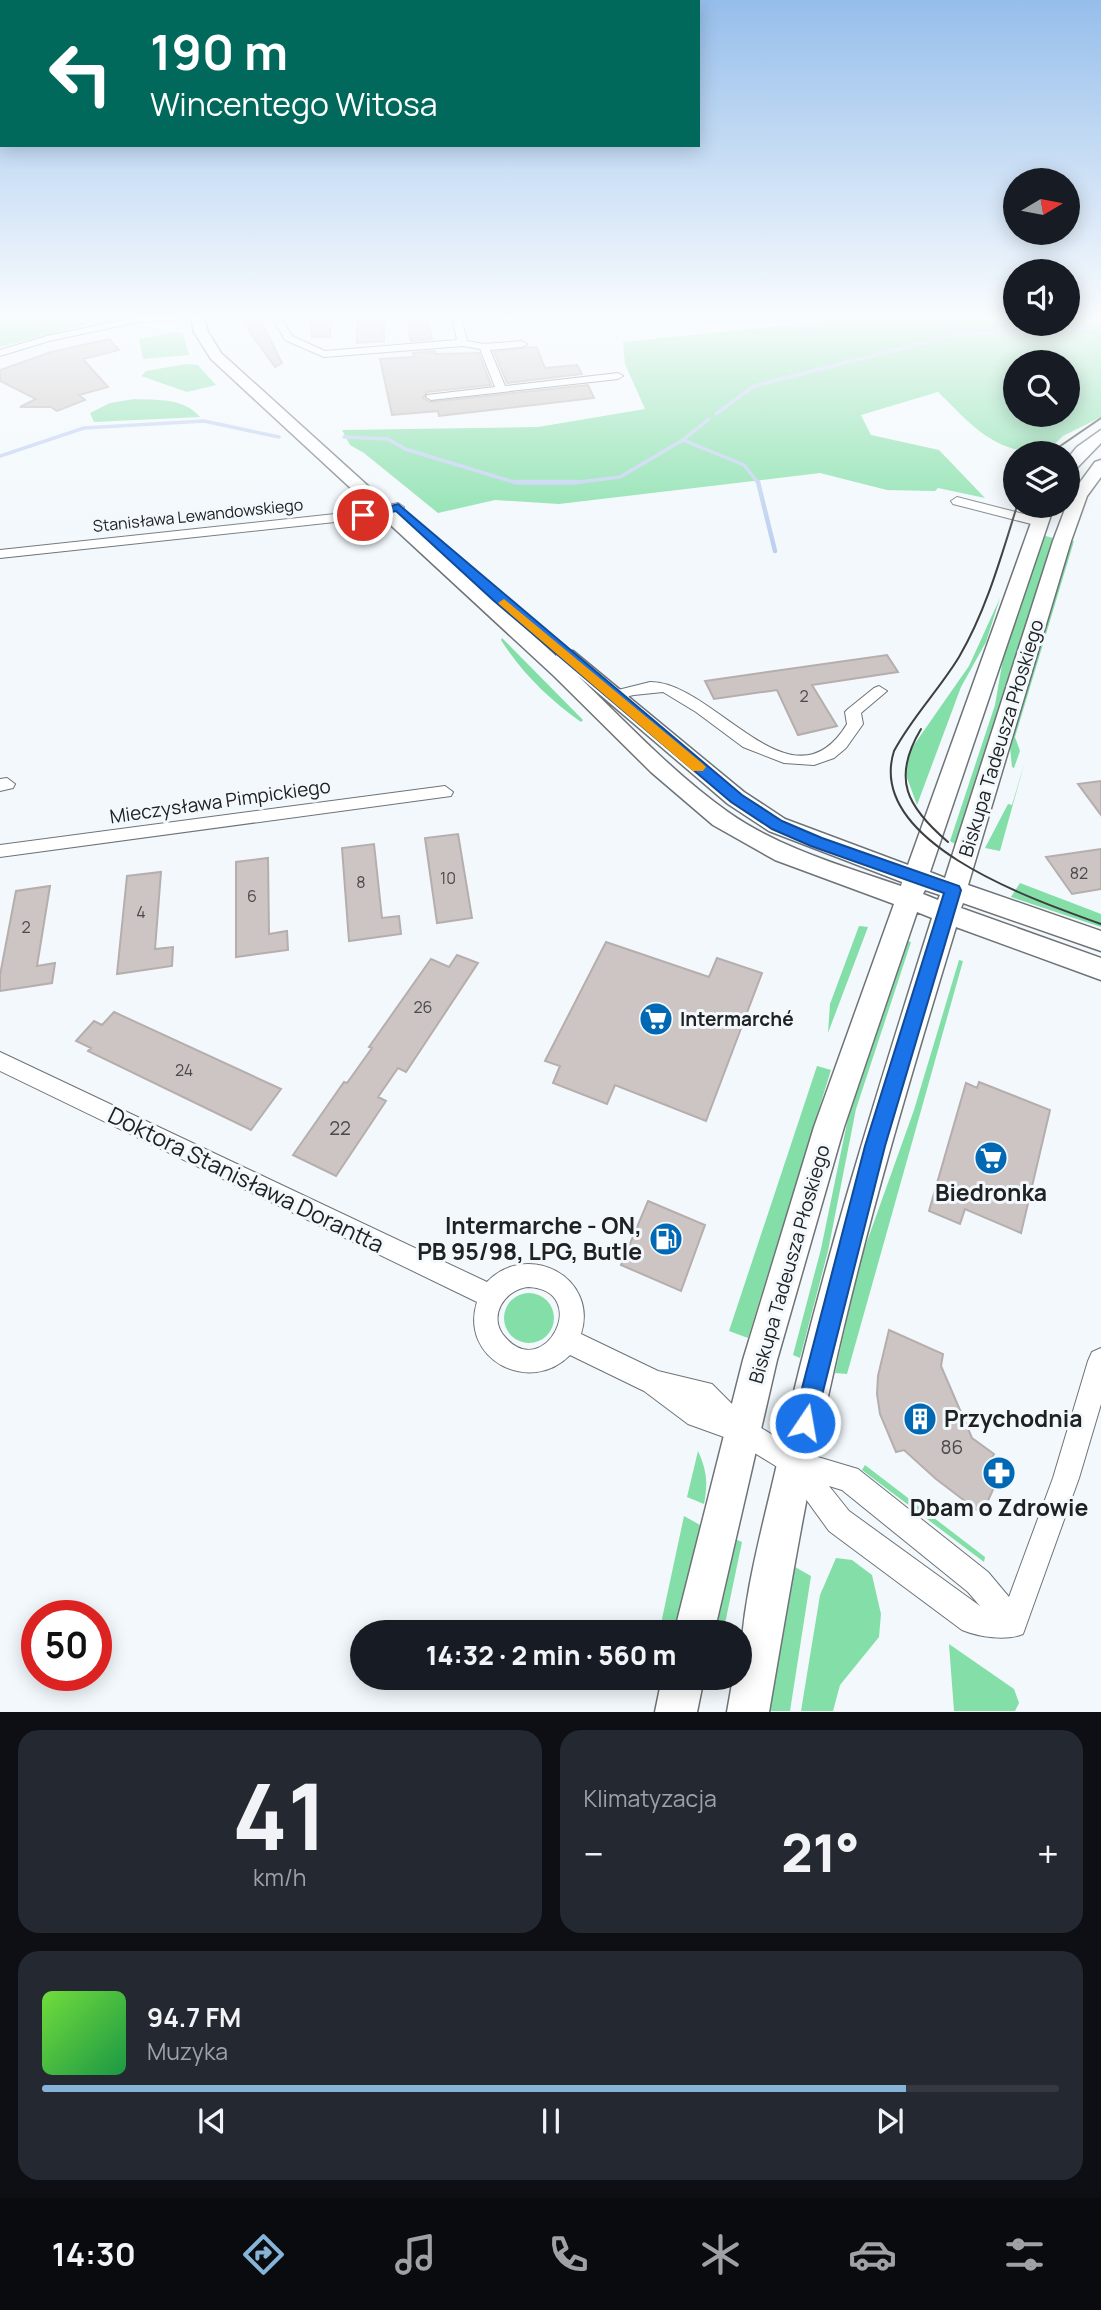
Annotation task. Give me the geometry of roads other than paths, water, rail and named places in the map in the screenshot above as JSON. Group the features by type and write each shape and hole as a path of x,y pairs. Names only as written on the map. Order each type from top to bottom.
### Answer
{"main road":[{"path":"263,397 391,509 736,799 777,825 911,888"},
{"path":"272,397 659,767 721,818 784,854 911,888 950,902 1101,968"},
{"path":"1080,454 1101,435"},
{"name":"Biskupa Tadeusza Płoskiego","path":"748,1712 777,1551 813,1381 875,1146 1062,541 1079,496 1101,465"},
{"name":"Biskupa Tadeusza Płoskiego","path":"697,1620 741,1431 829,1127 1041,518"},
{"path":"950,902 1101,941"},
{"path":"676,1712 681,1690"}],"street":[{"path":"957,501 1003,508"},
{"name":"Stanisława Lewandowskiego","path":"0,554 391,509"},
{"path":"620,701 623,694 657,686 702,704 768,755 793,760 819,760 836,750 855,724 853,712 878,691"},
{"name":"Mieczysława Pimpickiego","path":"0,851 445,792"},
{"name":"Doktora Stanisława Dorantta","path":"0,1060 492,1297"},
{"path":"534,1275 546,1278 558,1285 572,1310 572,1325 567,1340 558,1350 535,1362 509,1357 498,1349 487,1324 487,1310 492,1297 510,1279 534,1275"},
{"path":"567,1340 653,1382 697,1415 741,1431 796,1464 849,1478 978,1582 1013,1625"},
{"path":"1013,1625 1066,1478 1101,1361"},
{"path":"796,1464 839,1521 928,1588 972,1620 1013,1625"}],"waterway":[{"path":"716,414 739,397"},
{"path":"683,440 709,419"},
{"path":"0,456 84,428 204,421 279,437"},
{"path":"344,437 388,439 405,449 517,483 572,483 620,477 683,440"},
{"path":"683,440 744,465 758,483"},
{"path":"514,482 578,482"},
{"path":"758,483 775,551"}],"tram line":[{"path":"1067,441 1101,418"},
{"path":"1013,518 992,583 969,639 894,751 892,784 905,814 930,840 963,863 1038,900 1101,924"},
{"path":"921,729 907,763 908,791 922,817 948,842"}],"place":[{"name":"Intermarché","path":"656,1019"},
{"name":"Biedronka","path":"991,1158"},
{"name":"Intermarche - ON, PB 95/98, LPG, Butle","path":"666,1239"},
{"name":"Przychodnia","path":"920,1419"},
{"name":"Dbam o Zdrowie","path":"999,1473"}]}
